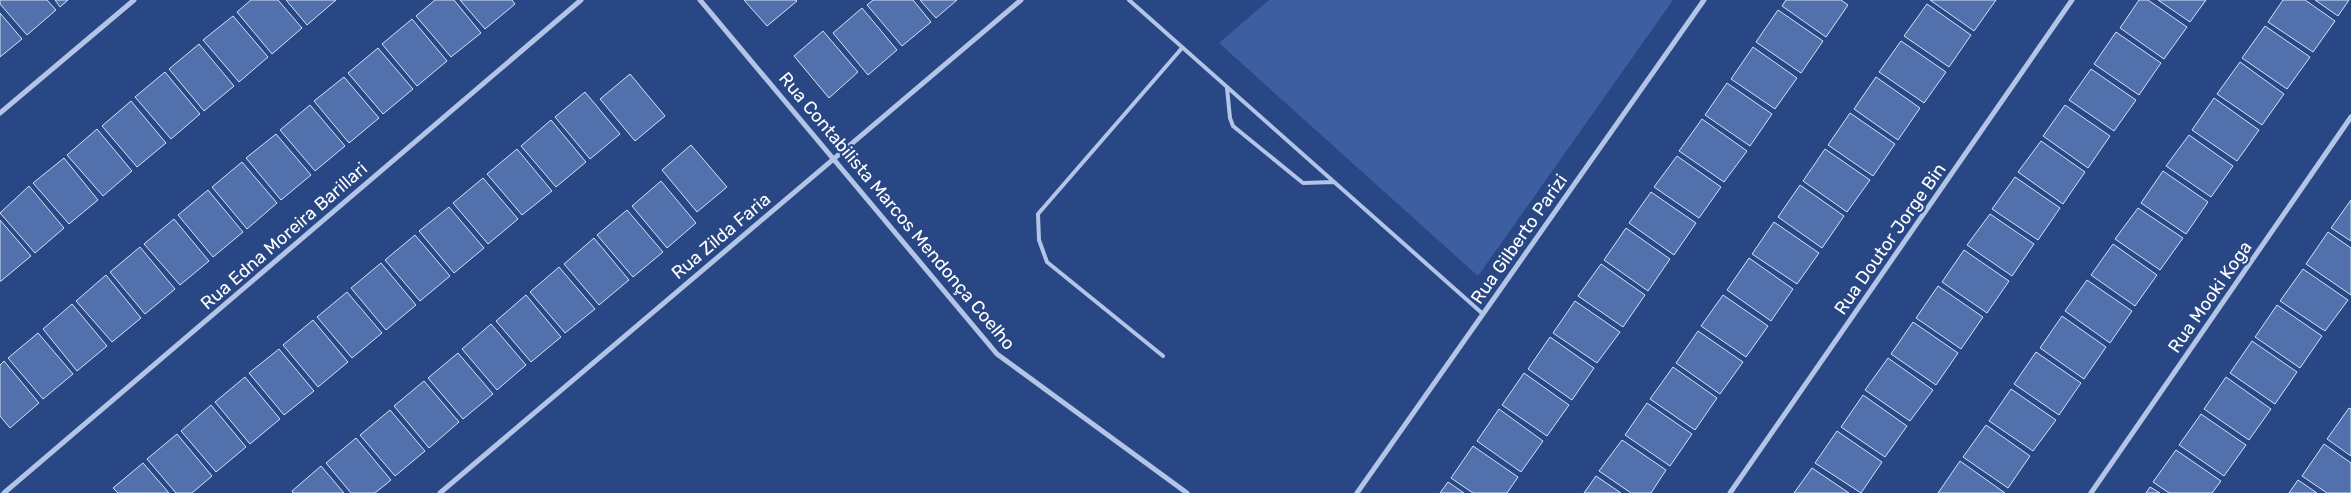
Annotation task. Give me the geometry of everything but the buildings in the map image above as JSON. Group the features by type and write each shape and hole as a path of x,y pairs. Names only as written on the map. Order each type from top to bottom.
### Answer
{"street":[{"path":"0,114 134,0"},
{"name":"Rua Edna Moreira Barillari","path":"4,493 581,0"},
{"name":"Rua Contabilista Marcos Mendonça Coelho","path":"700,0 997,354 1187,493"},
{"name":"Rua Zilda Faria","path":"440,493 833,158 1022,0"},
{"name":"Rua Gilberto Parizi","path":"1357,493 1704,0"},
{"name":"Rua Doutor Jorge Bin","path":"1730,493 2072,0"},
{"name":"Rua Mooki Koga","path":"2091,493 2351,117"}],"lane":[{"path":"1129,0 1483,314"},
{"path":"1163,356 1047,262 1039,240 1038,214 1182,48"},
{"path":"1227,88 1230,118 1233,126 1303,183 1334,182"}],"shaded area":[{"path":"1269,0 1673,0 1478,276 1219,43"}]}
